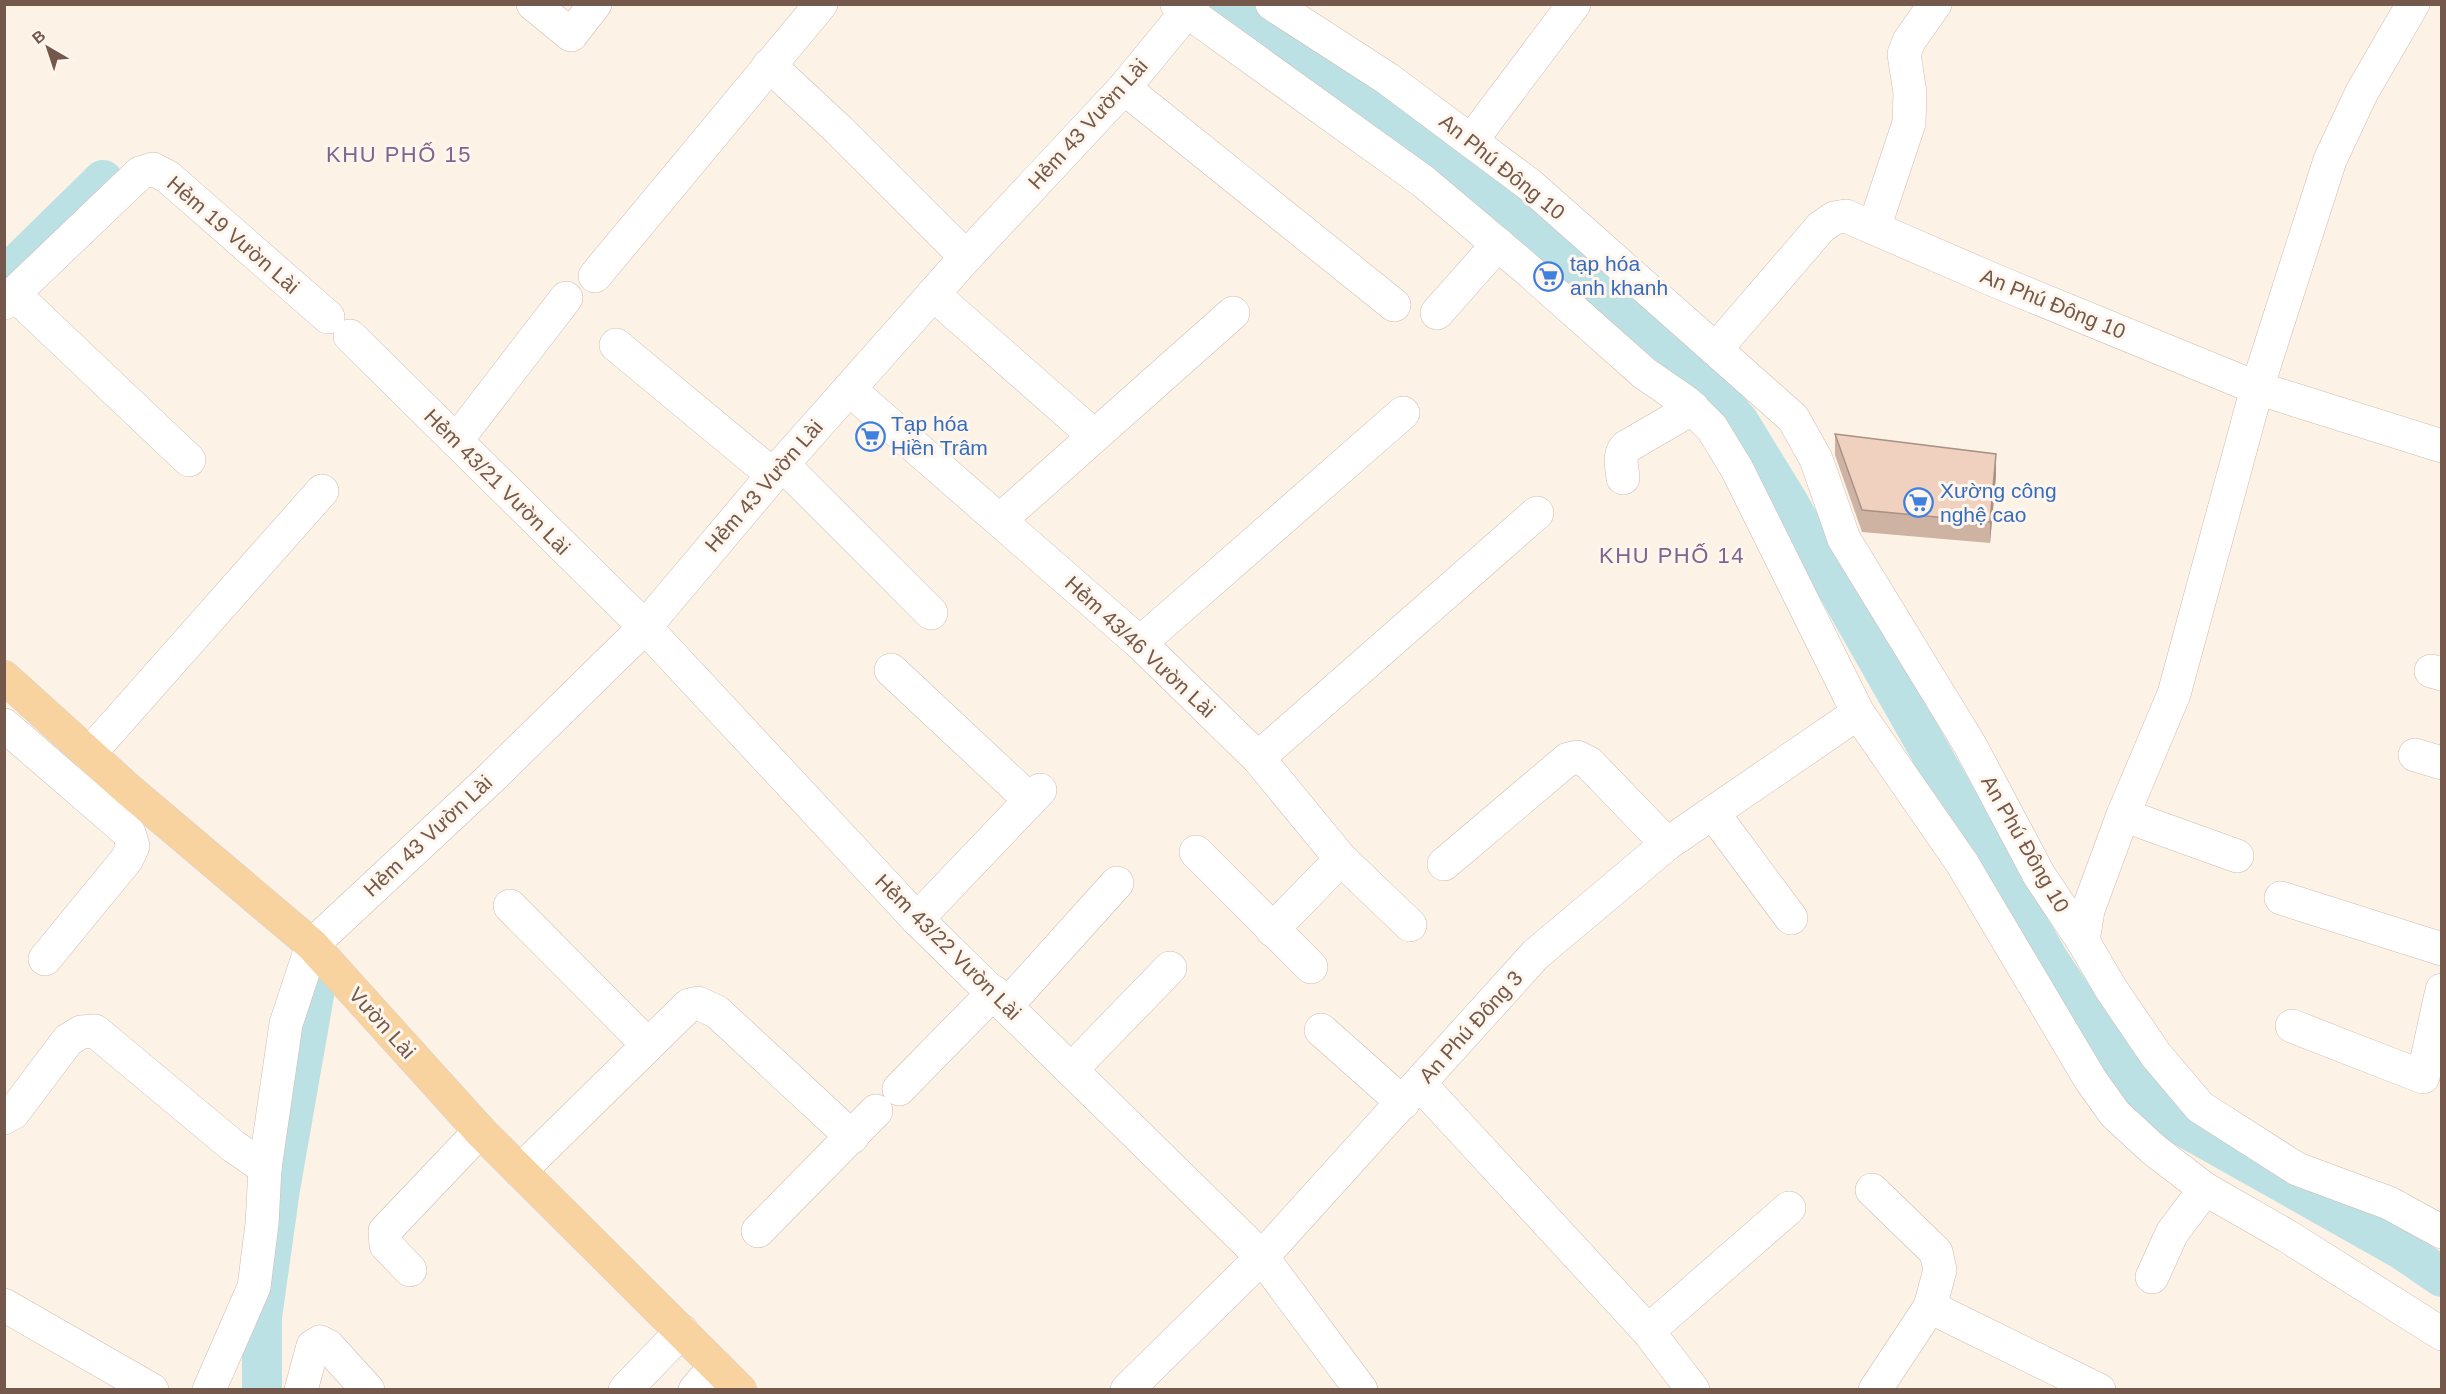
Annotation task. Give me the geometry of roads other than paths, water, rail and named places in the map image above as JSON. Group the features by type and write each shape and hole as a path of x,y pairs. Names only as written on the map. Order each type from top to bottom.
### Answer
{"main road":[{"name":"Vườn Lài","path":"4,676 89,754 312,945 480,1131 682,1331 706,1378 740,1389"}],"street":[{"path":"533,4 571,35 595,4"},
{"path":"595,276 821,4"},
{"name":"An Phú Đông 10","path":"1272,4 1388,78 1530,185 1793,418 1816,459 1844,539 1970,745 2039,875 2156,1055 2200,1107 2297,1169 2390,1203 2442,1232"},
{"path":"1471,141 1574,4"},
{"path":"1874,228 1909,123 1910,93 1904,54 1909,40 1935,4"},
{"path":"1185,7 1424,182 1644,373 1693,408 1712,428 1737,469 1858,713 1962,863 2090,1079 2115,1114 2154,1150 2205,1189 2288,1236 2442,1334"},
{"name":"Hẻm 43 Vườn Lài","path":"312,945 490,779 645,627 777,470 933,294 1124,88 1185,7"},
{"path":"2083,941 2088,910 2123,815 2174,694 2257,388 2330,160 2405,8"},
{"path":"769,65 839,130 966,257"},
{"path":"1124,88 1394,305"},
{"name":"Hẻm 19 Vườn Lài","path":"9,299 140,173 153,169 168,177 339,326"},
{"name":"An Phú Đông 10","path":"1716,349 1821,227 1834,218 1846,216 1996,281 2257,388 2442,446"},
{"path":"1437,313 1498,244"},
{"path":"933,294 1083,426"},
{"path":"456,441 566,298"},
{"path":"9,299 189,460"},
{"path":"1000,520 1233,313"},
{"name":"Hẻm 43/21 Vườn Lài","path":"339,326 645,627"},
{"path":"616,345 777,470 931,613"},
{"name":"Hẻm 43/46 Vườn Lài","path":"849,389 1140,643 1258,758 1341,860 1410,925"},
{"path":"1623,478 1622,451 1693,408"},
{"path":"1140,643 1403,413"},
{"path":"89,754 322,491"},
{"path":"1258,758 1537,513"},
{"name":"Hẻm 43/22 Vườn Lài","path":"645,627 917,919 1262,1257 1361,1389"},
{"path":"891,670 1035,795 917,919"},
{"name":"An Phú Đông 3","path":"1127,1389 1262,1257 1412,1094 1536,954 1667,844 1858,713"},
{"path":"4,725 129,833 133,846 127,859 45,959"},
{"path":"1444,864 1568,759 1577,756 1589,763 1667,844"},
{"path":"1713,813 1791,918"},
{"path":"2123,815 2237,856"},
{"path":"1196,852 1311,967"},
{"path":"1272,930 1341,860"},
{"path":"758,1231 888,1100 1000,999 1118,883"},
{"path":"2282,898 2442,949"},
{"path":"510,906 647,1044"},
{"path":"209,1389 254,1287 262,1224 265,1168 286,1024 312,945"},
{"path":"1071,1070 1170,968"},
{"path":"2292,1026 2423,1077 2442,990"},
{"path":"520,1171 647,1044 689,1005 698,1003 717,1012 852,1137"},
{"path":"1321,1030 1412,1094 1648,1331 1693,1389"},
{"path":"4,1118 13,1113 68,1040 81,1032 95,1031 233,1146 265,1168"},
{"path":"410,1270 387,1245 385,1231 480,1131"},
{"path":"2152,1277 2172,1233 2205,1189"},
{"path":"1872,1190 1936,1252 1940,1270 1930,1307 1875,1389"},
{"path":"1648,1331 1789,1208"},
{"path":"4,1305 152,1389"},
{"path":"1930,1307 2099,1389"},
{"path":"625,1389 682,1331"},
{"path":"302,1389 313,1346 320,1342 328,1346 368,1389"}],"waterway":[{"path":"1220,4 1342,83 1486,193 1588,275 1682,357 1739,422 1788,502 2048,959 2120,1068 2172,1120 2401,1249 2442,1277"},
{"path":"4,277 103,180"},
{"path":"262,1390 262,1317 280,1189 316,984"}],"place":[{"name":"tạp hóa anh khanh","path":"1549,276"},
{"name":"Tạp hóa Hiền Trâm","path":"870,436"},
{"name":"Xường công nghệ cao","path":"1919,503"}],"district":[{"name":"KHU PHỐ 15","path":"399,154"},
{"name":"KHU PHỐ 14","path":"1672,555"}]}
